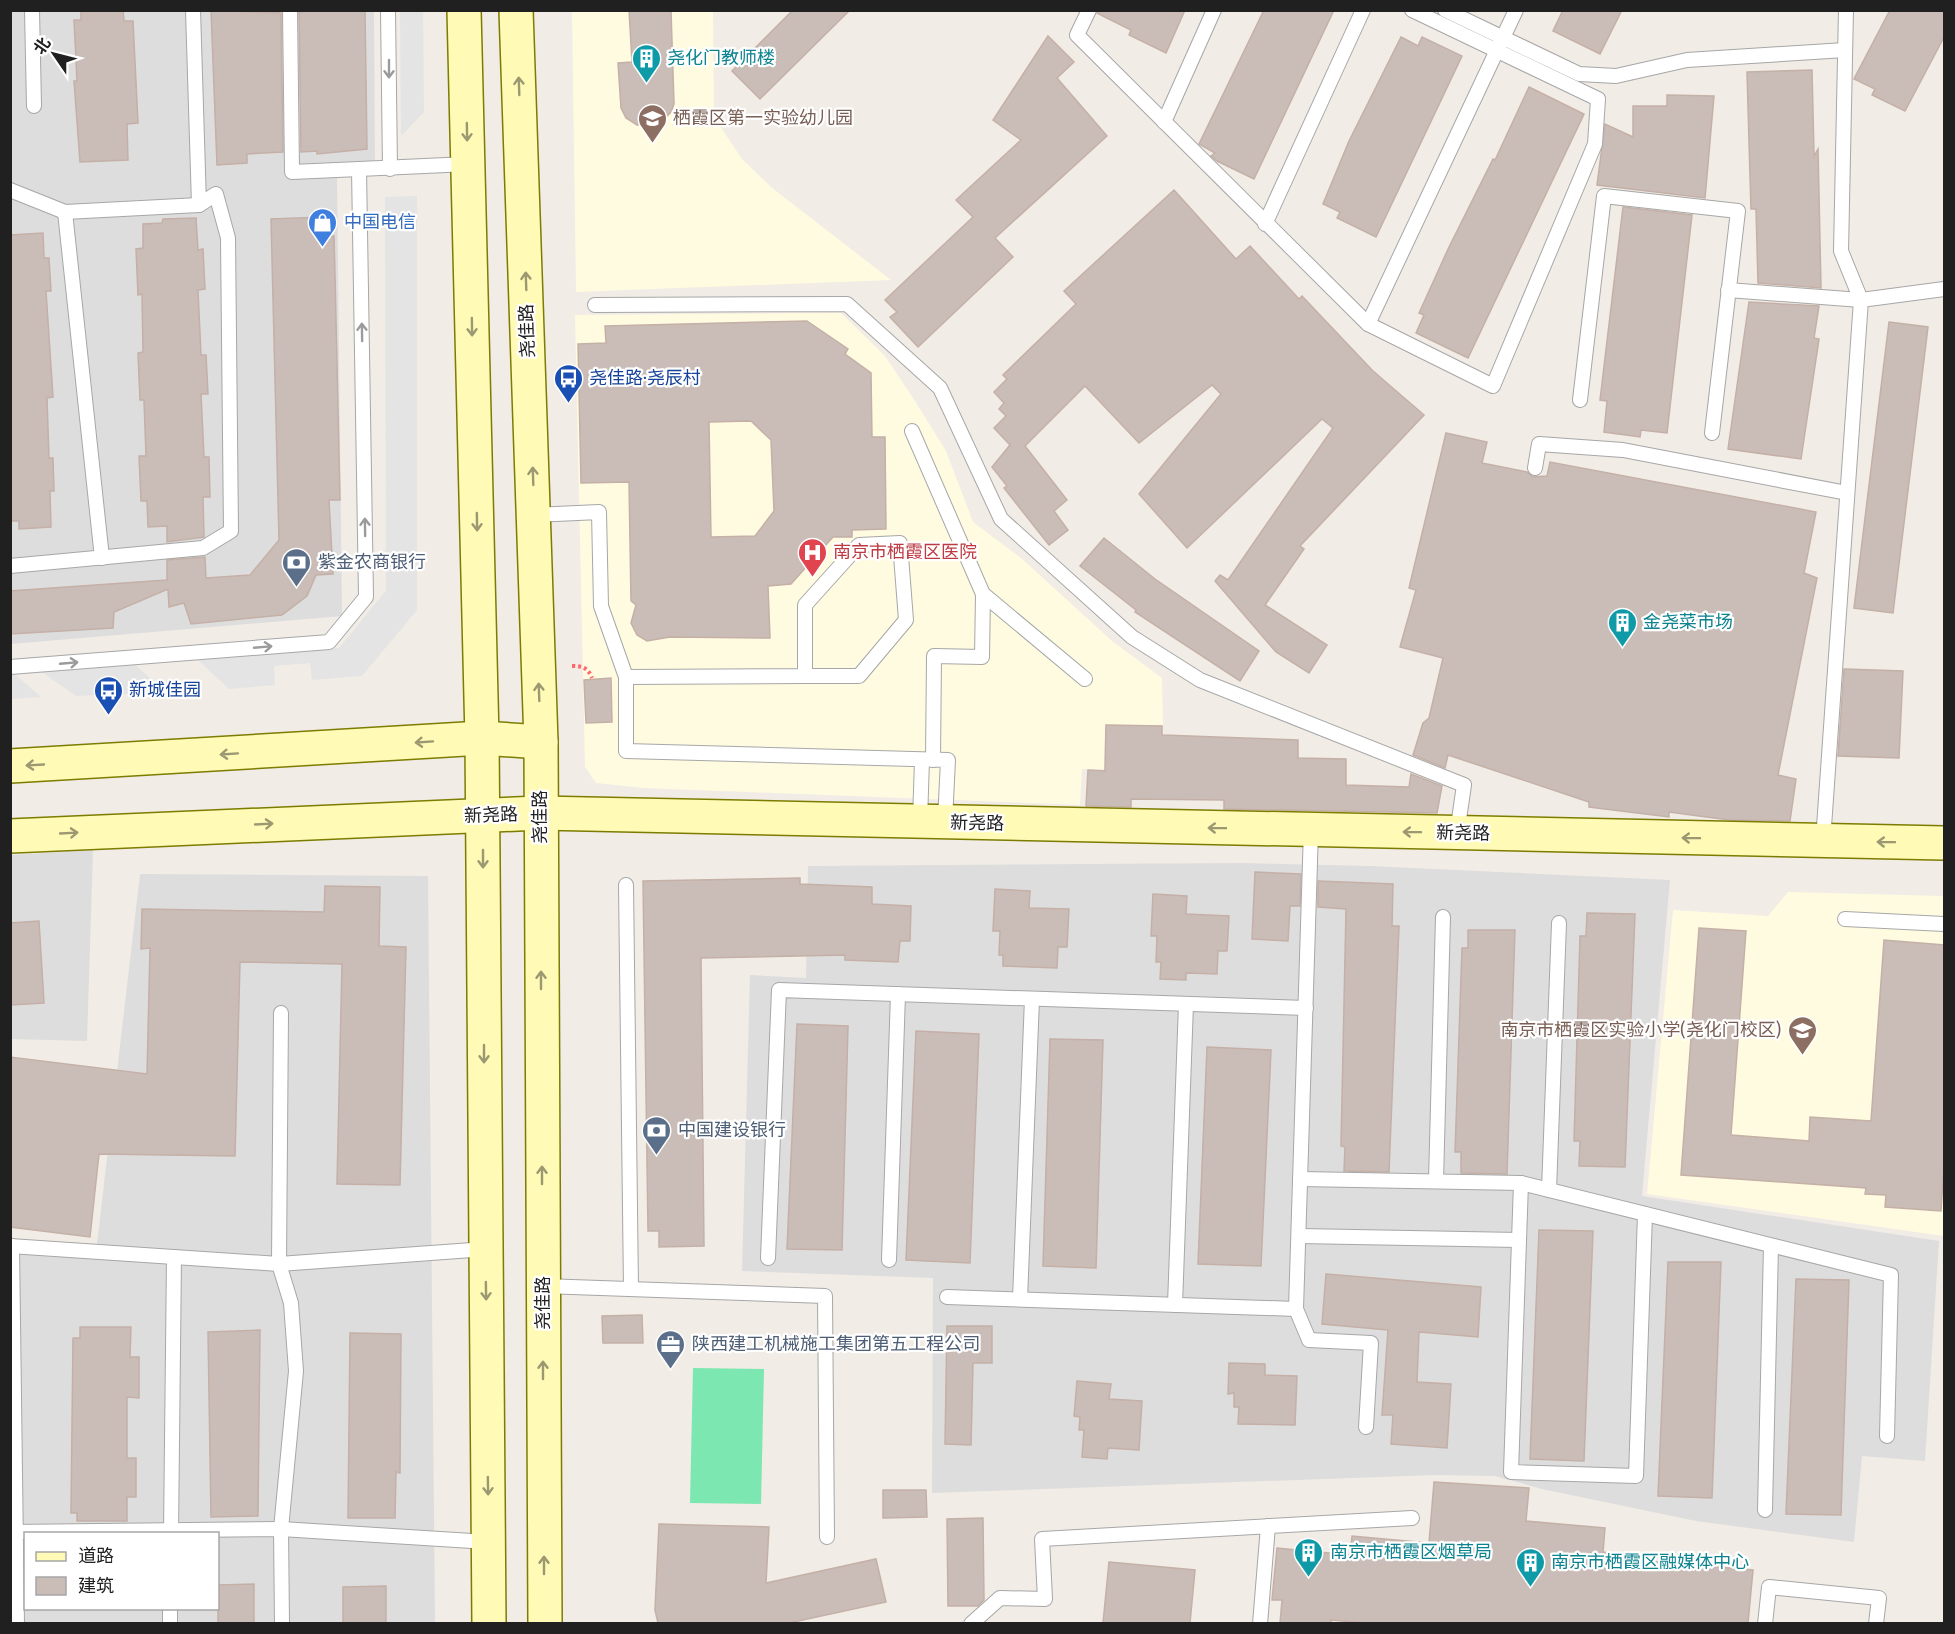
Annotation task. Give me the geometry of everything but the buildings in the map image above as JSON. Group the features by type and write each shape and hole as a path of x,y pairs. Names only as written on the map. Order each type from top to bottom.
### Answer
{"main road":[{"path":"464,10 482,738 489,1623"},
{"name":"尧佳路","path":"516,10 541,742 545,1623"},
{"path":"10,766 482,738 541,742"},
{"name":"新尧路","path":"10,836 540,813 1944,843"}],"lane":[{"path":"32,10 34,106"},
{"path":"193,10 199,205"},
{"path":"290,10 292,172 468,164"},
{"path":"388,10 390,169"},
{"path":"1089,10 1077,35 1368,324 1493,386 1595,144 1598,99 1445,10"},
{"path":"1164,122 1214,10"},
{"path":"1265,224 1363,10"},
{"path":"1412,10 1579,74 1616,76 1687,60 1845,50"},
{"path":"1368,324 1516,10"},
{"path":"1823,841 1861,300 1841,251 1846,10"},
{"path":"10,667 329,642 366,597 359,169"},
{"path":"10,190 65,212 199,205 216,194 228,238 231,531 203,548 10,566"},
{"path":"1580,400 1604,196 1738,211 1712,433"},
{"path":"65,212 102,558"},
{"path":"1728,290 1861,300 1944,289"},
{"path":"594,305 847,304 940,388 1001,519 1132,637 1200,680 1464,785 1457,833"},
{"path":"912,431 983,594 982,657 934,656 927,760 933,822"},
{"path":"1535,468 1539,444 1613,449 1847,493"},
{"path":"534,515 599,512 601,606 626,677 626,751 948,760 933,822"},
{"path":"626,677 859,676 906,621 900,543 859,545 805,605 805,676"},
{"path":"983,594 1085,678"},
{"path":"1311,830 1296,1309 1309,1340 1371,1343 1366,1428"},
{"path":"626,885 631,1289"},
{"path":"1436,1181 1443,917"},
{"path":"1845,919 1944,924"},
{"path":"1549,1190 1559,923"},
{"path":"768,1257 779,990 1306,1008"},
{"path":"889,1260 898,994"},
{"path":"1020,1299 1032,999"},
{"path":"1175,1305 1186,1004"},
{"path":"281,1013 279,1264 291,1303 296,1371 281,1529 282,1623"},
{"path":"1300,1179 1521,1183 1891,1275 1887,1436"},
{"path":"1521,1183 1511,1472 1636,1476 1645,1214"},
{"path":"1299,1236 1519,1240"},
{"path":"17,1623 13,1532 11,1246 279,1264 486,1249"},
{"path":"1765,1510 1771,1246"},
{"path":"171,1531 174,1257"},
{"path":"543,1286 825,1296 827,1537"},
{"path":"947,1297 1296,1309"},
{"path":"971,1623 1000,1598 1045,1599 1042,1539 1412,1518"},
{"path":"1260,1623 1268,1526"},
{"path":"13,1532 281,1529 488,1542"},
{"path":"1765,1623 1769,1587 1878,1598 1876,1623"}],"shaded area":[{"path":"11,11 374,11 375,172 337,176 342,616 11,644"},
{"path":"400,11 423,11 424,112 401,136"},
{"name":"栖霞区第一实验幼儿园","path":"572,11 713,11 714,117 742,159 771,187 891,280 576,292"},
{"path":"417,196 417,610 362,676 312,680 310,663 274,666 275,685 229,689 198,660 339,648 386,591 385,197"},
{"name":"南京市栖霞区医院","path":"841,313 885,356 915,401 946,451 973,522 1021,558 1112,641 1162,678 1163,725 1105,725 1104,769 1082,769 1080,805 644,788 596,783 585,767 575,315"},
{"path":"135,665 166,692 76,696 42,672"},
{"path":"11,674 15,674 41,697 11,699"},
{"path":"93,850 87,1041 11,1039 11,855"},
{"path":"1241,863 1370,866 1670,880 1642,1196 1939,1241 1925,1461 1862,1456 1854,1542 1696,1521 1542,1489 1495,1476 1434,1475 932,1493 933,1278 742,1271 750,975 806,978 808,866"},
{"path":"140,874 428,876 435,1623 11,1623 10,1239 97,1244"},
{"name":"南京市栖霞区实验小学(尧化门校区)","path":"1788,892 1944,896 1944,1236 1647,1194 1673,910 1768,916"}],"green space":[{"path":"693,1368 764,1369 761,1504 690,1503"}],"place":[{"name":"尧化门教师楼","path":"646,84"},
{"name":"栖霞区第一实验幼儿园","path":"652,144"},
{"name":"中国电信","path":"323,248"},
{"name":"尧佳路·尧辰村","path":"568,404"},
{"name":"南京市栖霞区医院","path":"812,578"},
{"name":"紫金农商银行","path":"297,588"},
{"name":"金尧菜市场","path":"1622,648"},
{"name":"新城佳园","path":"108,716"},
{"name":"南京市栖霞区实验小学(尧化门校区)","path":"1802,1056"},
{"name":"中国建设银行","path":"657,1156"},
{"name":"陕西建工机械施工集团第五工程公司","path":"671,1370"},
{"name":"南京市栖霞区烟草局","path":"1309,1578"},
{"name":"南京市栖霞区融媒体中心","path":"1530,1588"}]}
